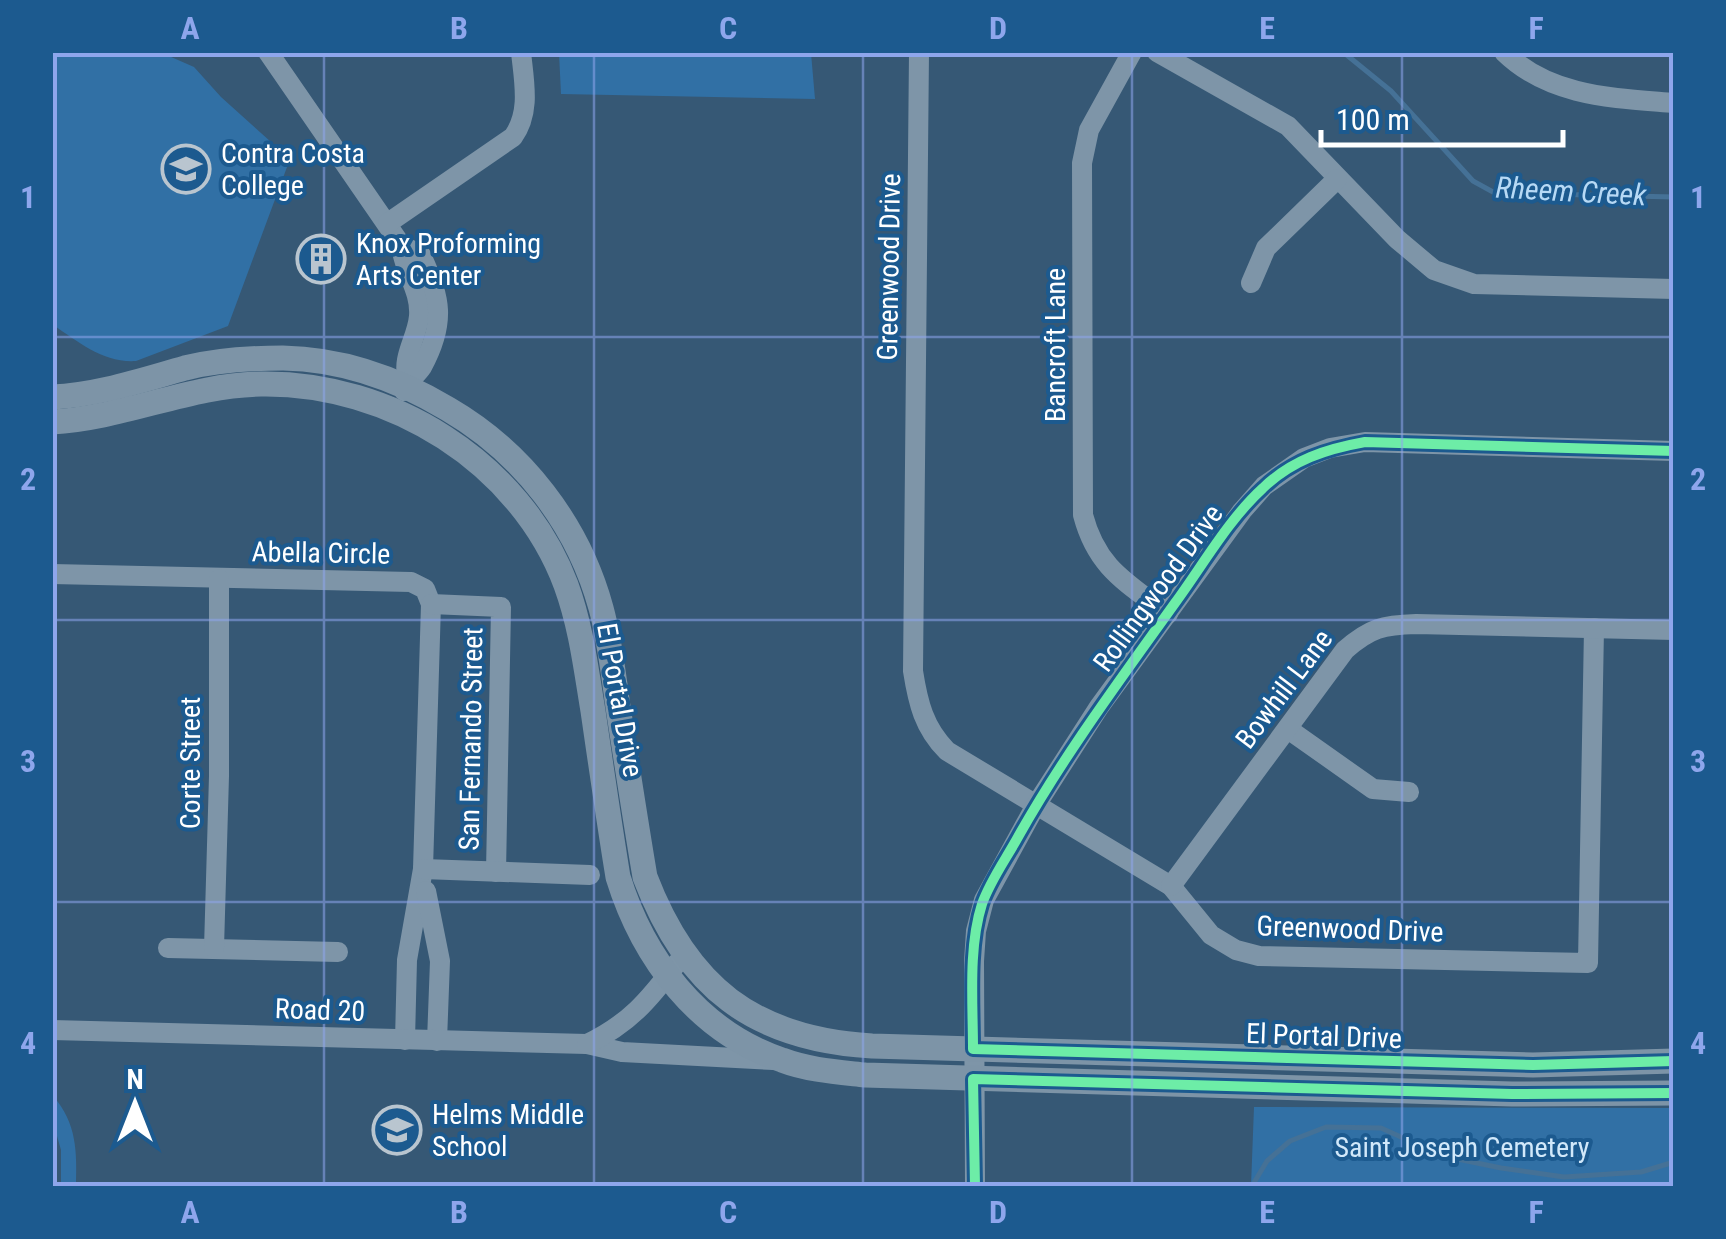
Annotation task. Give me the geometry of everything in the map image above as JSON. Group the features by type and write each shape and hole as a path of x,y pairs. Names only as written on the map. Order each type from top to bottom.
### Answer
{"main road":[{"name":"El Portal Drive","path":"52,397 118,387 189,367 238,359 287,358 330,362 407,383 472,423 524,469 566,526 590,572 607,633 646,877 657,908 683,955 700,975 748,1012 810,1040 872,1046 1533,1065 1674,1062"},
{"name":"El Portal Drive","path":"52,422 120,413 218,388 265,384 334,390 396,411 431,428 467,453 507,490 544,542 564,581 582,640 618,877 626,903 666,978 698,1010 751,1046 781,1060 866,1076 1512,1094 1674,1092"}],"street":[{"path":"268,52 401,245 421,254 440,300 438,319 420,372 407,383 396,411"},
{"path":"388,223 513,137 522,125 524,112 521,52"},
{"name":"Greenwood Drive","path":"919,52 913,671 919,709 936,740 947,751 1171,886 1211,935 1236,950 1260,956 1588,964 1594,628"},
{"name":"Bancroft Lane","path":"1132,52 1088,130 1082,163 1083,515 1091,544 1106,565 1168,614"},
{"path":"1157,52 1288,126 1337,179 1434,270 1474,284 1674,289"},
{"path":"1509,54 1557,86 1584,95 1674,103"},
{"path":"1251,282 1266,248 1337,179"},
{"name":"Rollingwood Drive","path":"975,1186 973,1048 978,917 1036,805 1099,707 1264,486 1304,458 1330,448 1365,442 1674,452"},
{"name":"Abella Circle","path":"52,574 411,582 426,588 430,604"},
{"name":"Corte Street","path":"214,948 219,579"},
{"path":"405,1040 407,960 423,869 430,604"},
{"name":"San Fernando Street","path":"430,604 500,606 496,872"},
{"name":"Bowhill Lane","path":"1171,886 1345,650 1366,632 1390,624 1674,630"},
{"path":"1288,729 1373,789 1409,792"},
{"path":"423,869 590,875"},
{"path":"423,869 440,961 437,1040"},
{"path":"168,948 338,952"},
{"path":"587,1044 616,1030 641,1009 683,955"},
{"name":"Road 20","path":"52,1030 587,1044 622,1052 781,1060"}],"green space":[{"name":"Contra Costa College","path":"52,53 162,53 194,67 290,159 228,326 136,361 124,361 102,355 53,325"},
{"path":"559,53 811,53 815,99 561,94"},
{"path":"53,1096 71,1127 76,1186 61,1186 61,1150 53,1122"},
{"name":"Saint Joseph Cemetery","path":"1254,1107 1673,1108 1673,1186 1251,1186"}],"waterway":[{"name":"Rheem Creek","path":"1343,52 1391,91 1473,181 1493,192 1674,197"},
{"path":"1252,1186 1267,1161 1290,1141 1326,1127 1381,1128 1443,1156 1564,1177 1641,1172 1674,1162"}],"cycle path":[{"path":"1674,451 1365,442 1310,457 1274,478 1227,528 1113,689 998,870 978,921 972,995 973,1049 1533,1065 1674,1061"},
{"path":"975,1186 973,1079 1512,1094 1674,1093"}],"place":[{"name":"Contra Costa College","path":"186,169"},
{"name":"Knox Proforming Arts Center","path":"321,259"},
{"name":"Helms Middle School","path":"397,1130"}]}
